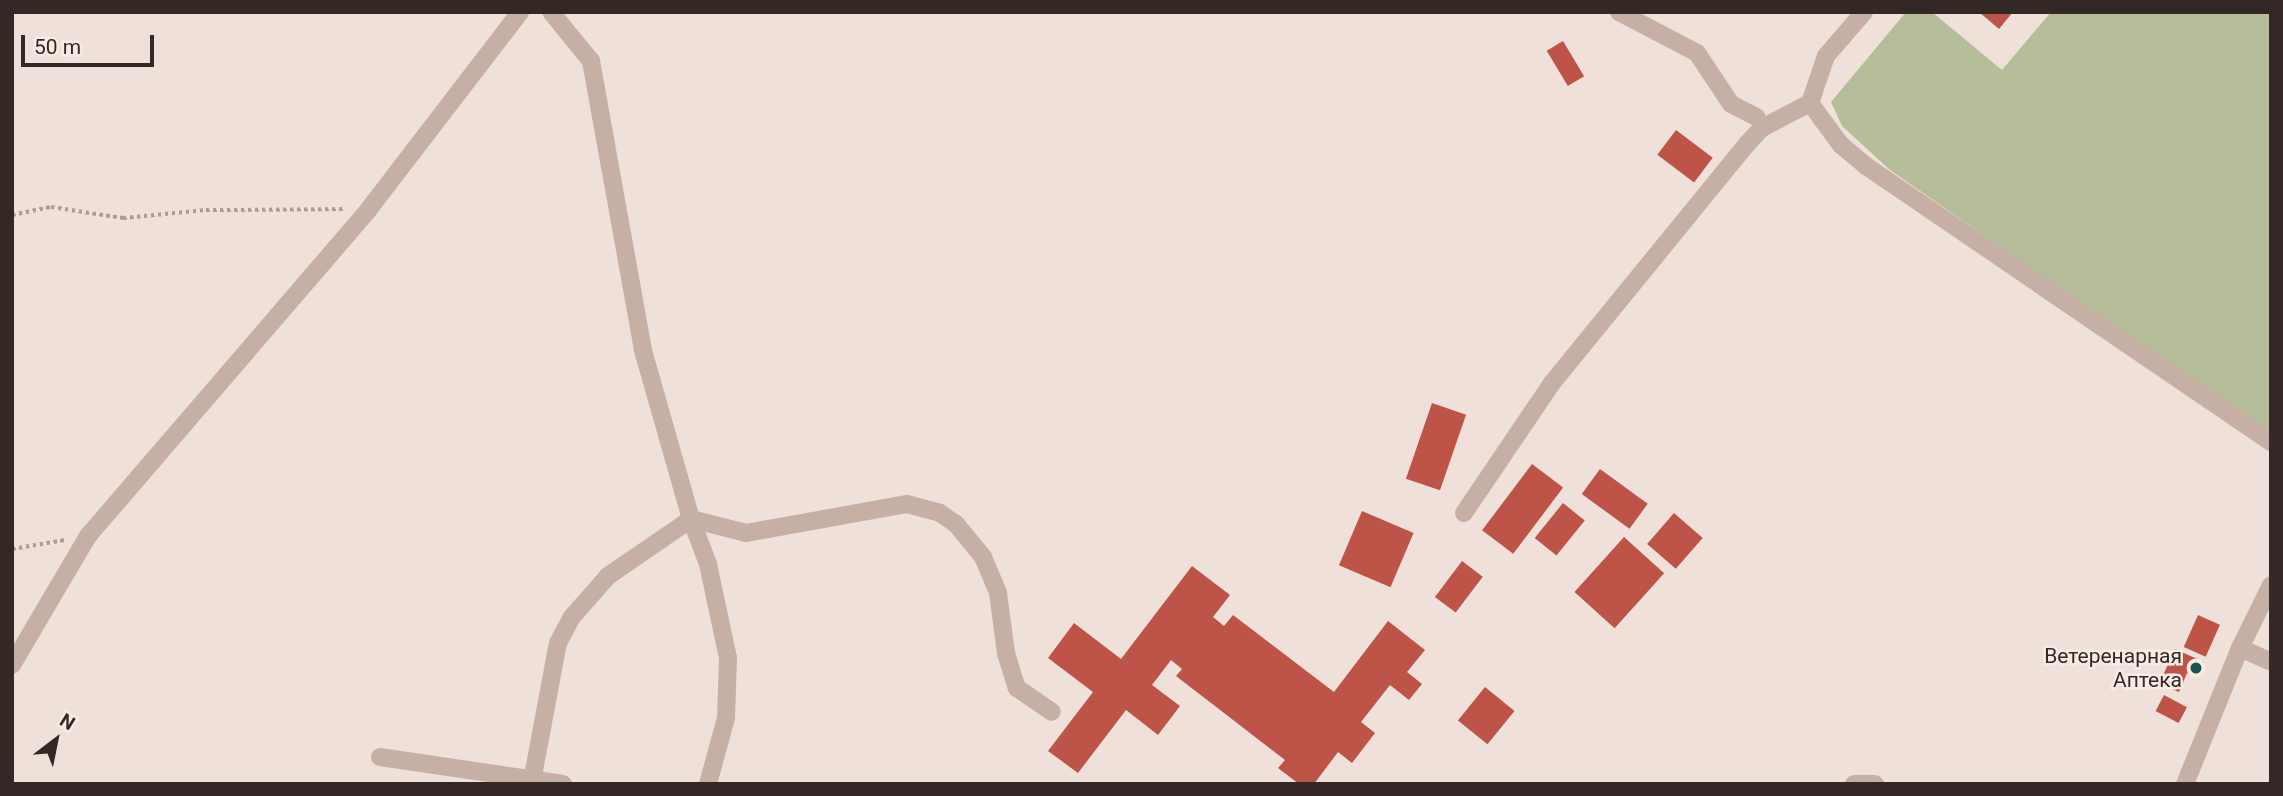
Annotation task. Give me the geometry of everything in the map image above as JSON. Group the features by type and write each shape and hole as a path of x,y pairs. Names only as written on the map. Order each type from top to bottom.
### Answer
{"street":[{"path":"12,665 88,536 369,209 520,12"},
{"path":"551,12 591,61 643,350 691,519 708,564 728,658 726,718 708,784"},
{"path":"1619,12 1638,18 1697,53 1731,104 1757,117"},
{"path":"1464,513 1552,383 1747,144 1762,128 1810,103 1826,56 1864,12"},
{"path":"1810,103 1841,145 1866,166 2271,442"},
{"path":"533,776 558,643 572,617 608,576 691,519 746,533 907,504 940,513 957,524 982,557 998,593 1006,653 1017,688 1052,712"},
{"path":"2185,784 2240,648 2271,585"},
{"path":"2240,648 2271,662"},
{"path":"380,757 533,776 563,784"},
{"path":"1854,784 1875,784"}],"path":[{"path":"12,215 51,207 123,218 206,210 369,209"},
{"path":"12,549 88,536"}],"green space":[{"path":"1906,12 1932,12 2002,70 2051,12 2271,12 2271,436 1890,170 1842,126 1831,102"}],"building":[{"path":"1979,12 2013,12 1999,29"},
{"path":"1563,41 1584,76 1568,86 1547,51"},
{"path":"1676,130 1713,158 1694,182 1657,155"},
{"path":"1432,403 1466,415 1440,490 1406,479"},
{"path":"1532,464 1563,487 1513,554 1482,530"},
{"path":"1600,469 1648,504 1630,529 1582,494"},
{"path":"1563,503 1585,521 1556,556 1535,538"},
{"path":"1362,511 1414,533 1390,587 1339,565"},
{"path":"1674,513 1703,538 1676,569 1647,544"},
{"path":"1624,537 1664,573 1615,628 1574,592"},
{"path":"1462,561 1483,577 1456,613 1435,597"},
{"path":"1192,566 1230,595 1213,617 1224,626 1233,615 1334,692 1388,621 1425,650 1407,672 1422,684 1409,700 1390,685 1361,722 1375,733 1352,763 1338,752 1314,784 1299,784 1278,768 1285,760 1176,676 1182,669 1171,660 1152,685 1180,706 1158,735 1126,710 1078,773 1048,751 1093,692 1048,658 1074,623 1121,659"},
{"path":"2198,615 2220,625 2206,657 2184,647"},
{"path":"2175,649 2204,662 2196,677 2187,673 2179,692 2159,684"},
{"path":"1485,687 1515,711 1487,744 1458,720"},
{"path":"2164,695 2187,707 2179,723 2156,711"}],"place":[{"name":"Ветеренарная Аптека","path":"2196,668"}]}
